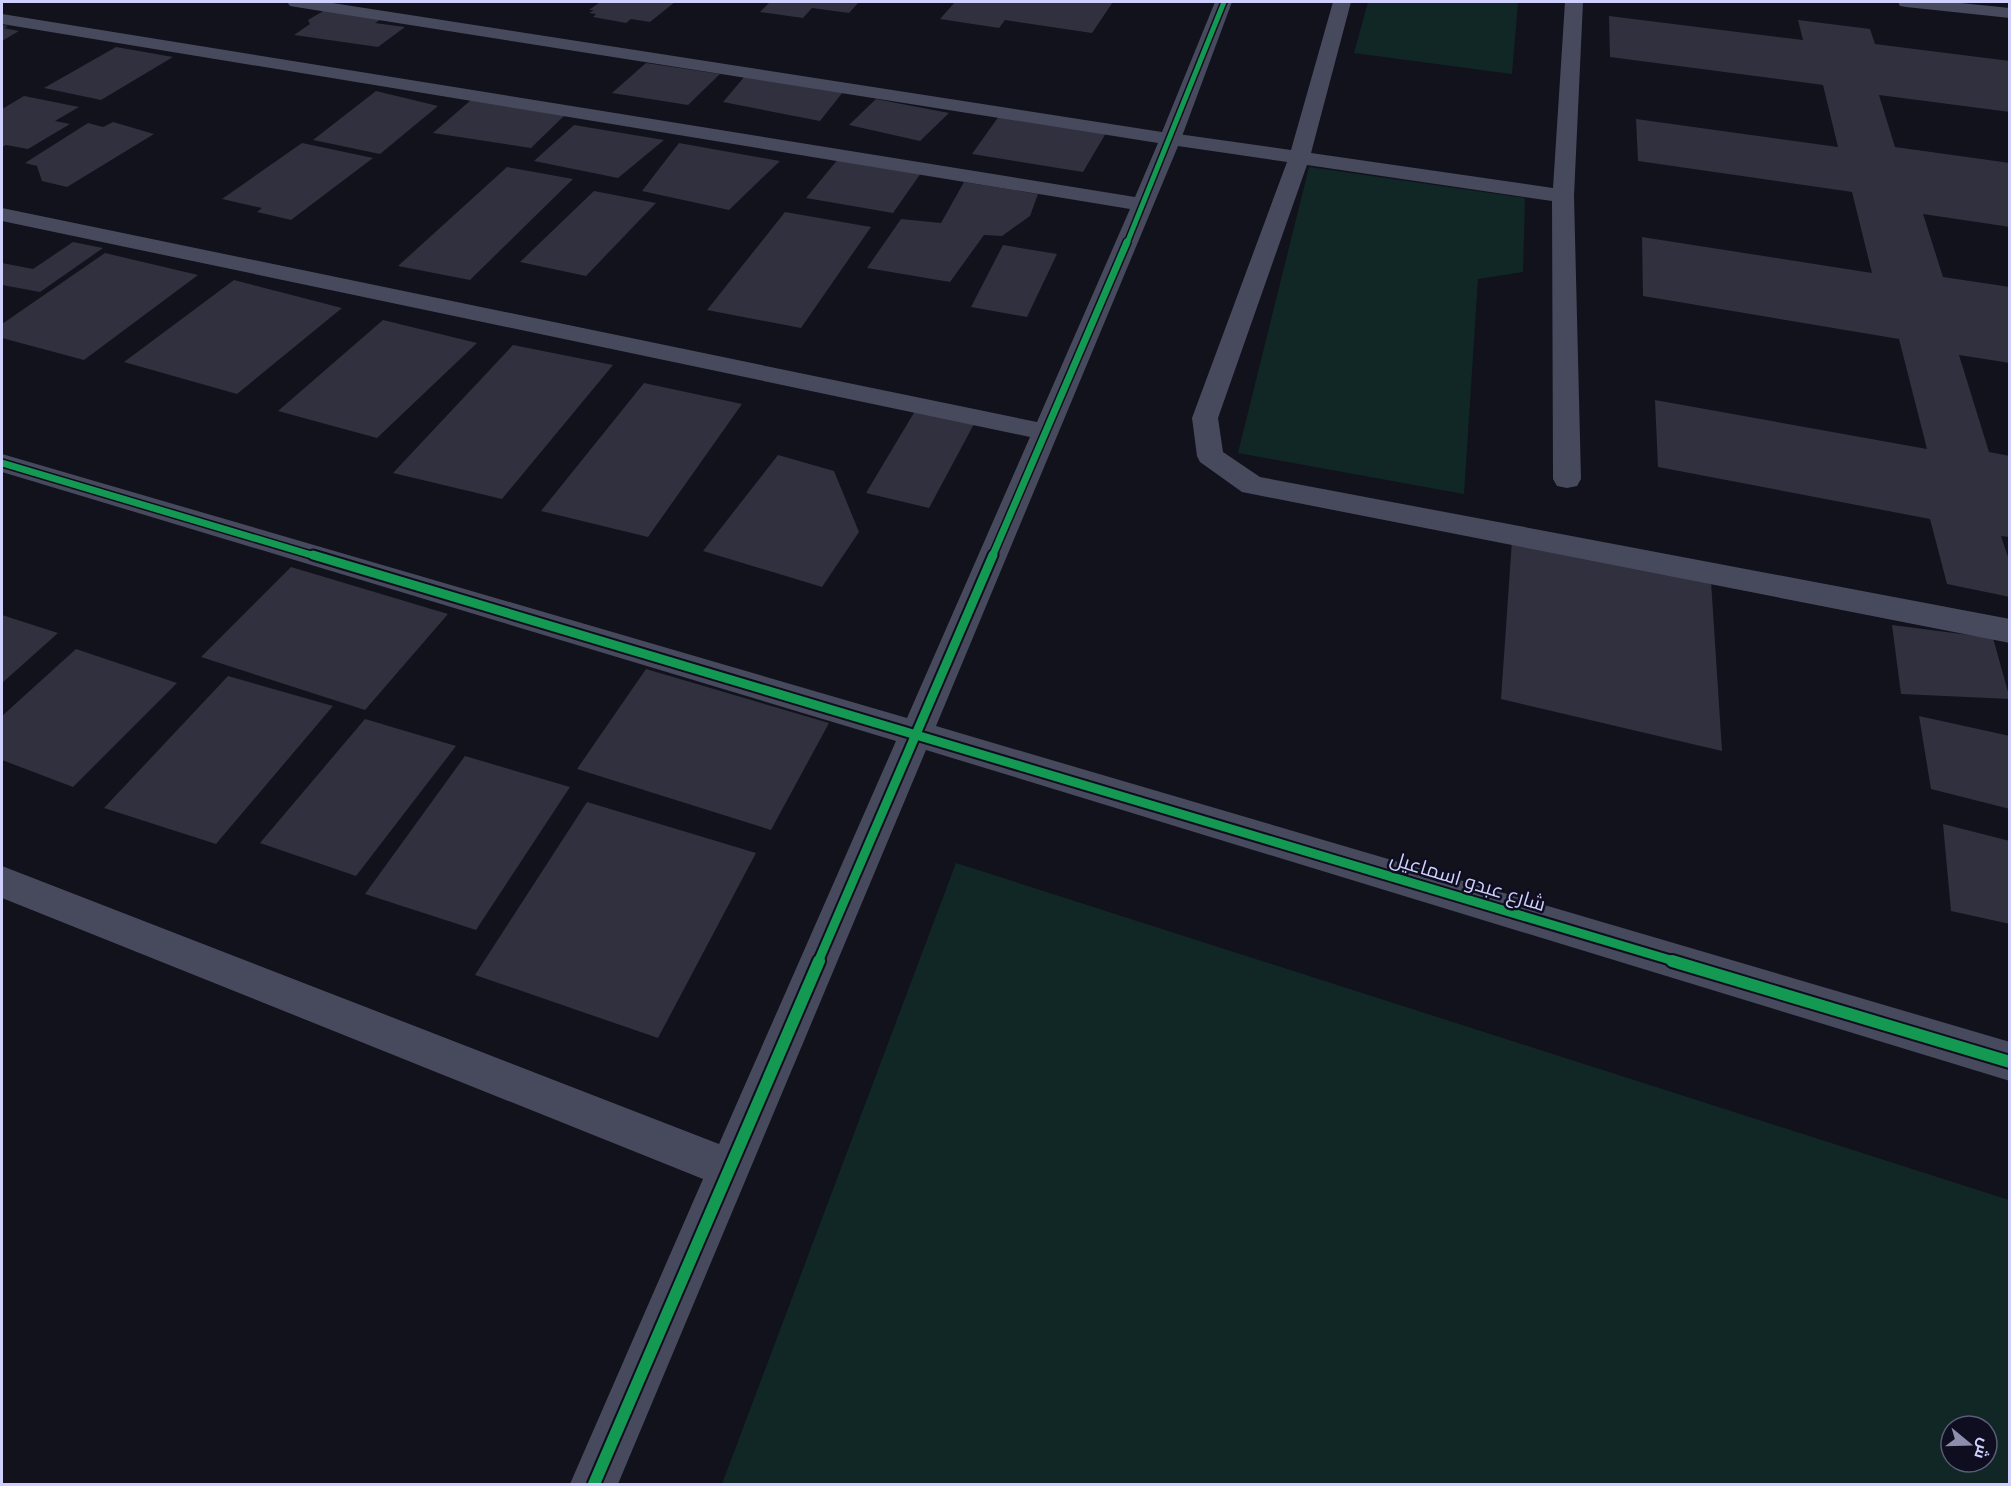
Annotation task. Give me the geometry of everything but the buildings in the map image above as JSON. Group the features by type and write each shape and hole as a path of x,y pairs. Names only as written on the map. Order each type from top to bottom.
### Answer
{"street":[{"path":"296,2 1171,139 1563,196"},
{"path":"594,1485 1143,205 1224,2"},
{"path":"1342,2 1300,156 1205,418 1210,456 1252,484 2010,632"},
{"path":"1567,479 1563,196 1574,2"},
{"path":"1906,2 2010,13"},
{"path":"2,19 1143,205"},
{"path":"2,214 1045,432"},
{"name":"شارع عبدو اسماعيل","path":"2,463 917,734 2010,1062"},
{"path":"2,882 730,1169"}],"green space":[{"path":"1368,2 1518,2 1512,74 1354,53"},
{"path":"1309,167 1525,198 1523,272 1478,279 1464,494 1238,453"},
{"path":"956,863 2009,1200 2009,1484 722,1484"}],"cycle path":[{"path":"594,1484 1143,205 1224,2"},
{"path":"2,463 917,734 2010,1062"}]}
